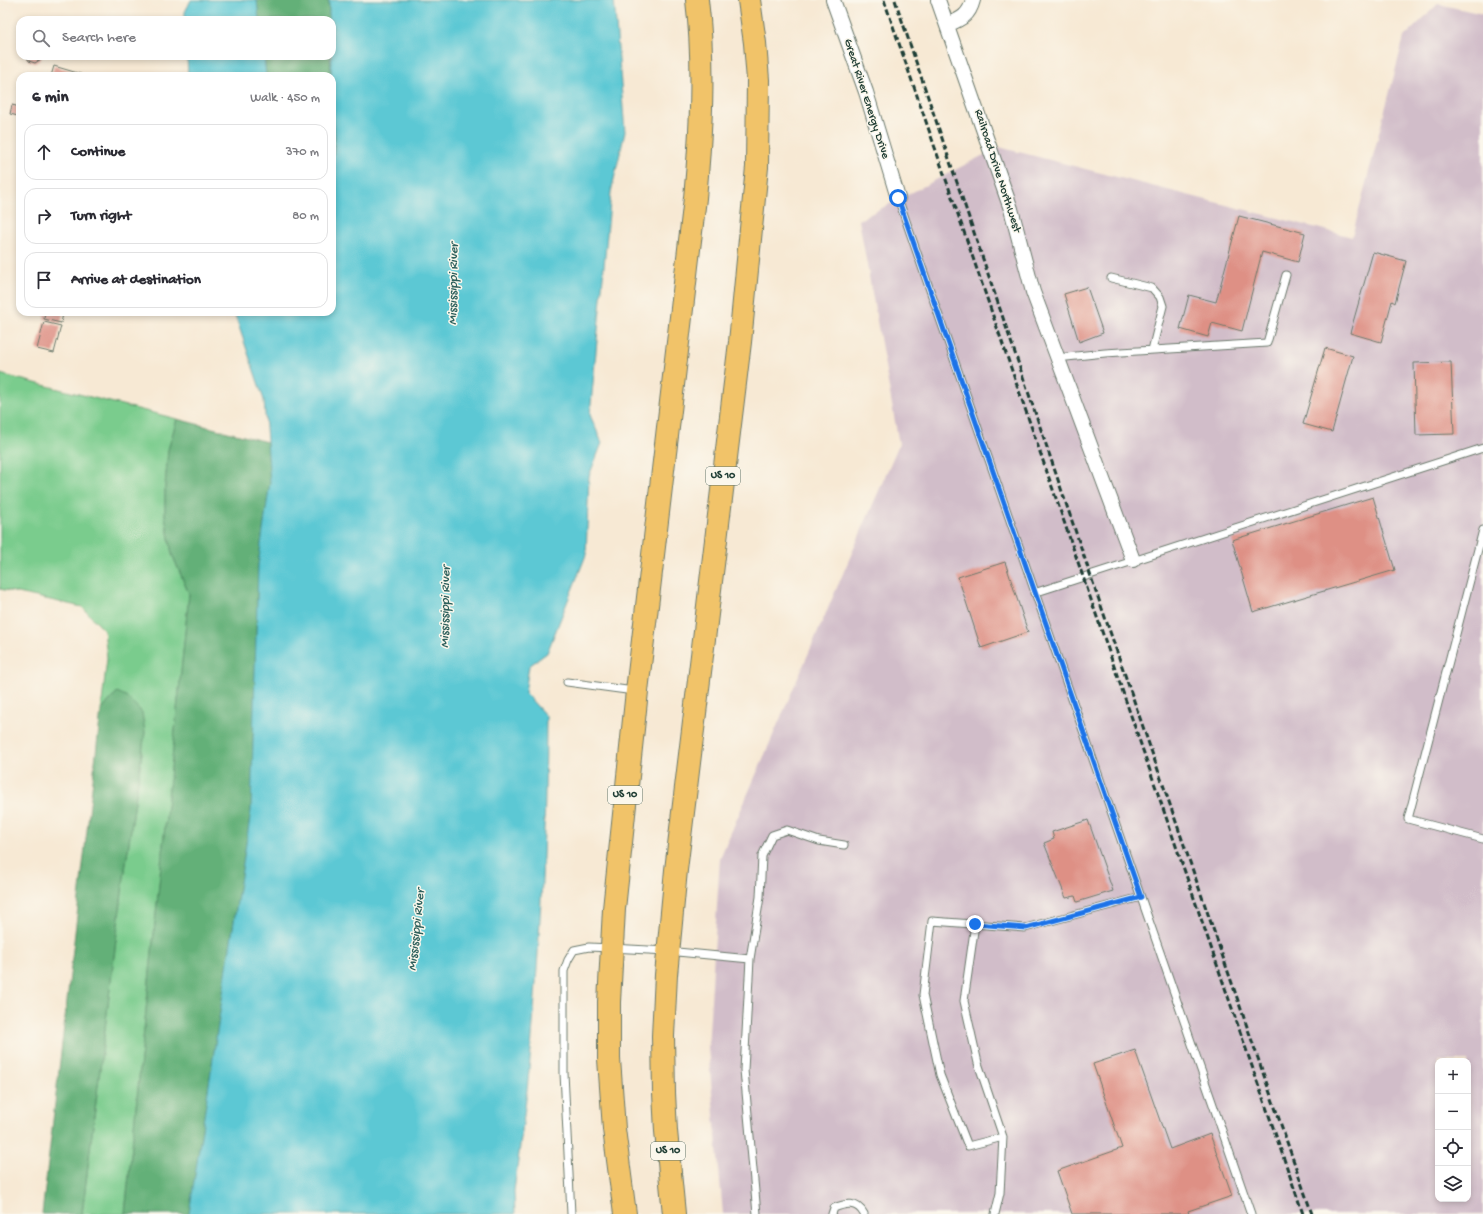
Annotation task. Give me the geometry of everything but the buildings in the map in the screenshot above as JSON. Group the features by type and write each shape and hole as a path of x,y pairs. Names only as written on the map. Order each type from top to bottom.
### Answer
{"highway":[{"name":"US 10","path":"625,1214 615,1145 611,1094 609,1002 611,948 618,857 636,692 695,198 699,146 701,72 697,0"},
{"name":"US 10","path":"674,1214 664,1093 663,1036 667,951 740,335 757,167 758,80 749,0"}],"street":[{"name":"Great River Energy Drive","path":"833,0 866,92 898,198"},
{"name":"Railroad Drive Northwest","path":"938,0 1012,209 1033,292 1133,560"},
{"path":"947,25 962,18 971,8 974,0"}],"lane":[{"path":"898,198 1251,1214"},
{"path":"1058,362 1152,350 1267,343 1286,275"},
{"path":"1111,278 1152,288 1160,297 1163,306 1152,350"},
{"path":"1034,592 1483,448"},
{"path":"1483,530 1408,819 1483,839"},
{"path":"567,682 636,692"},
{"path":"757,1214 744,1070 750,958 760,897 762,856 772,835 787,830 819,841 844,845"},
{"path":"1003,1137 968,1146 940,1075 923,995 932,921 1026,928 1141,897"},
{"path":"975,924 964,1001 978,1063 1003,1137 1000,1193 995,1214"},
{"path":"571,1214 564,1073 564,971 574,950 589,947 611,948 750,958"},
{"path":"832,1214 834,1208 844,1204 852,1204 862,1209 864,1214"}],"shaded area":[{"path":"1438,4 1483,14 1483,1214 723,1214 708,1048 720,858 899,444 859,220 999,147 1352,237 1404,37"}],"green space":[{"path":"257,0 329,0 329,16 259,16"},
{"path":"264,60 330,60 331,72 266,72"},
{"path":"0,374 177,419 168,450 165,487 165,516 172,554 189,594 125,1214 82,1214 123,884 145,732 118,692 101,711 107,658 104,630 82,607 0,589"},
{"path":"177,419 267,442 270,482 258,565 251,811 189,1214 125,1214 189,594 172,554 165,516 165,487 168,450"},
{"path":"117,692 126,696 142,712 145,732 123,884 82,1214 42,1214 101,711"}],"water":[{"path":"191,0 257,0 259,16 185,16 185,12"},
{"name":"Mississippi River","path":"329,0 614,0 625,132 611,192 590,415 602,443 589,476 586,555 547,653 529,666 525,693 546,716 546,758 544,841 537,967 529,1068 514,1191 515,1214 189,1214 251,811 258,565 270,482 264,400 235,316 336,316 336,72 331,72 331,60 336,60 336,16 329,16"},
{"path":"187,60 264,60 266,72 188,72"}],"railway":[{"path":"884,0 1303,1214"},
{"path":"895,0 1090,574 1312,1214"}],"route":[{"path":"898,198 1141,897 1026,928 975,924"}]}
